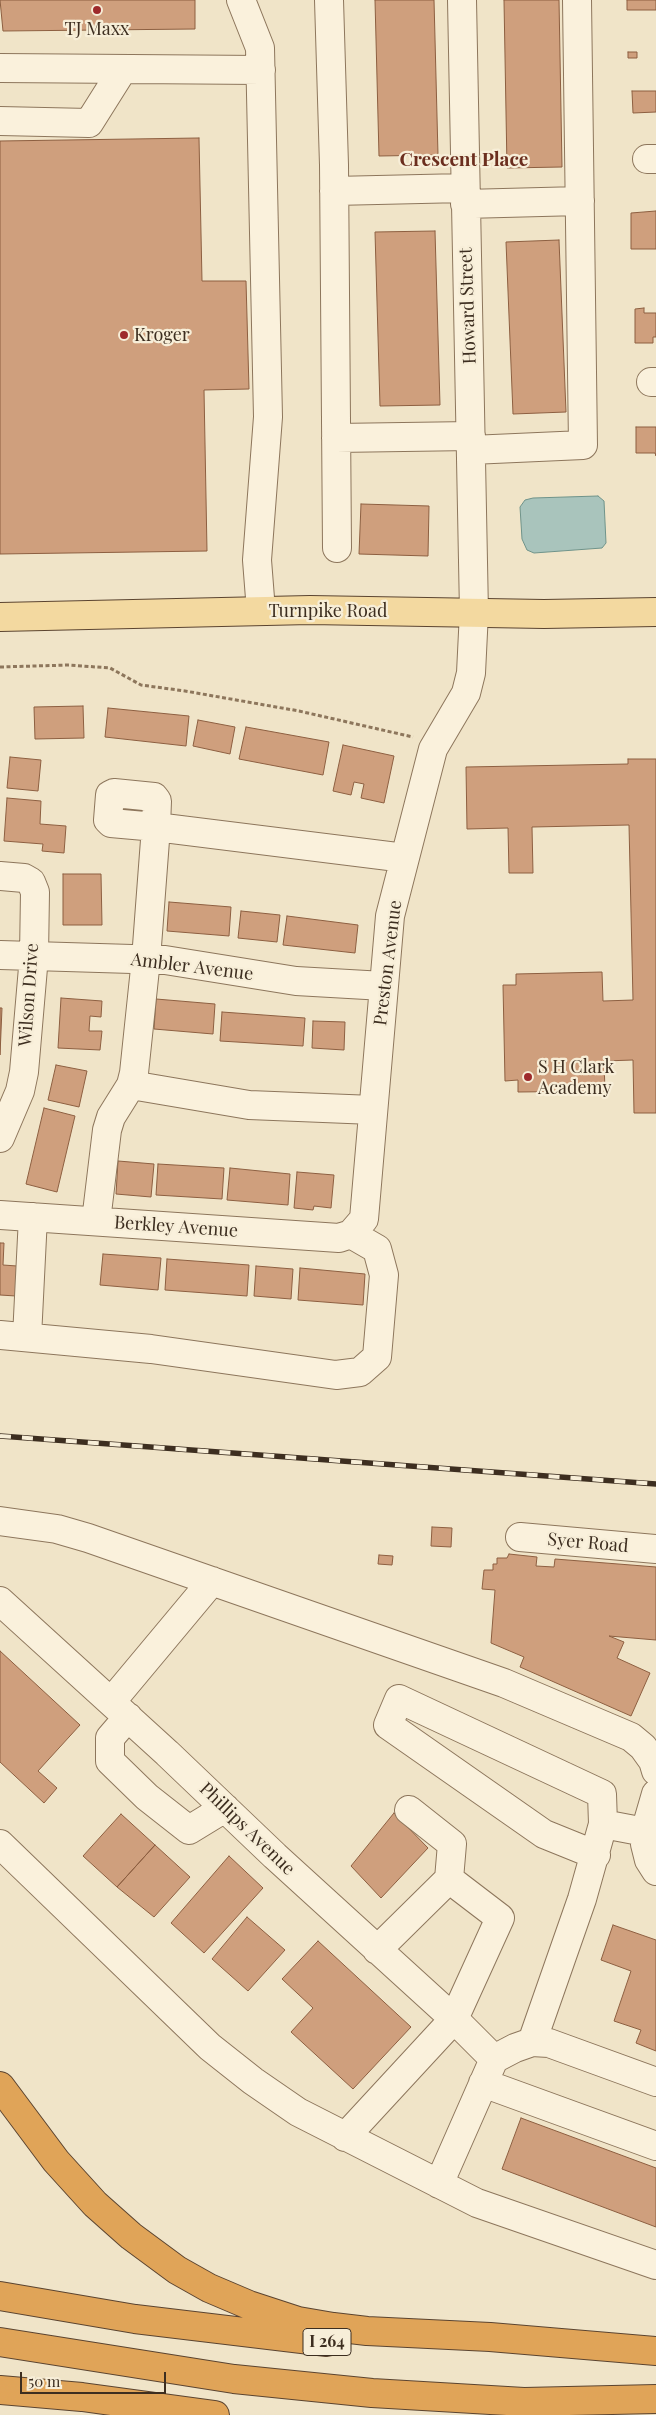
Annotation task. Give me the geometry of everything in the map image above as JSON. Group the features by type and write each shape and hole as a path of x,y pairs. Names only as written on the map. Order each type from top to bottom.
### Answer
{"highway":[{"path":"0,2086 56,2161 95,2204 131,2236 178,2270 209,2288 249,2305 298,2321 359,2330 490,2337 656,2351"},
{"name":"I 264","path":"0,2296 135,2319 381,2347 602,2357 656,2357"},
{"path":"0,2342 215,2376 372,2393 524,2402 656,2399"},
{"path":"0,2390 82,2397 215,2415"}],"main road":[{"name":"Turnpike Road","path":"0,617 261,611 544,614 656,612"}],"street":[{"path":"241,0 260,48 261,70 268,417 257,560 261,611"},
{"path":"329,0 334,191 337,548"},
{"name":"Howard Street","path":"462,0 474,612"},
{"path":"336,438 584,445 577,0"},
{"path":"0,68 261,70"},
{"path":"0,121 89,123 123,69"},
{"path":"334,191 580,201"},
{"name":"Preston Avenue","path":"352,1234 364,1219 390,916 433,749 466,693 471,674 474,612"},
{"path":"96,1221 107,1130 111,1117 131,1085 146,959 156,827 405,858"},
{"name":"Wilson Drive","path":"0,876 24,878 31,882 34,887 34,956 24,1072 20,1091 0,1138"},
{"name":"Ambler Avenue","path":"0,955 146,959 296,981 384,986"},
{"path":"131,1085 249,1105 373,1110"},
{"name":"Berkley Avenue","path":"0,1215 339,1238 352,1234"},
{"path":"27,1337 33,1217"},
{"path":"0,1336 151,1349 336,1375 360,1372 378,1357 384,1275 377,1249 352,1234"},
{"path":"0,1521 57,1529 504,1683 631,1737 643,1747 653,1761 656,1771"},
{"name":"Syer Road","path":"520,1537 656,1549"},
{"path":"212,1581 120,1710 110,1738 110,1761 147,1797 189,1830 225,1808"},
{"name":"Phillips Avenue","path":"0,1601 454,2019 489,2071"},
{"path":"532,2042 559,1969 596,1856 603,1824 602,1794 400,1699 388,1725 544,1834 596,1856"},
{"path":"656,1794 645,1832 645,1844 649,1860 656,1871"},
{"path":"377,1950 449,1879 452,1844 409,1810"},
{"path":"603,1824 645,1832"},
{"path":"0,1844 210,2047 253,2081 298,2112 477,2203 656,2265"},
{"path":"346,2137 454,2019 500,1918 449,1879"},
{"path":"439,2184 489,2071 515,2048 532,2042 549,2043 656,2082"},
{"path":"489,2071 656,2146"}],"path":[{"path":"0,667 69,665 110,668 141,686 185,691 299,711 420,739"}],"water":[{"path":"598,496 604,501 606,543 602,548 534,553 527,550 522,539 520,507 525,500 533,498"}],"building":[{"name":"TJ Maxx","path":"0,0 195,0 195,29 3,31"},
{"path":"375,0 434,0 438,155 379,156"},
{"path":"504,0 559,0 562,167 507,168"},
{"path":"627,0 656,0 656,10 627,10"},
{"path":"628,52 637,52 637,58 628,58"},
{"path":"632,91 656,91 656,112 633,113"},
{"name":"Kroger","path":"199,138 202,281 246,281 249,389 204,390 207,551 0,554 0,141"},
{"path":"656,211 656,249 631,249 631,213"},
{"path":"435,231 440,405 380,406 375,232"},
{"path":"559,240 566,412 513,414 506,242"},
{"path":"644,308 644,313 656,313 656,337 653,337 653,343 635,343 635,309"},
{"path":"636,427 656,427 656,456 655,453 636,453"},
{"path":"361,504 429,506 428,556 359,554"},
{"path":"83,706 84,738 35,739 34,707"},
{"path":"108,708 189,716 186,746 105,737"},
{"path":"198,720 235,727 230,754 193,746"},
{"path":"246,727 329,742 323,775 239,759"},
{"path":"343,745 394,756 384,803 361,798 364,784 354,782 351,795 333,791"},
{"path":"10,757 41,760 38,791 7,788"},
{"path":"628,759 656,759 656,1113 634,1113 633,1060 604,1061 605,1091 518,1092 518,1080 505,1081 503,985 516,985 516,974 602,972 603,1001 633,1000 629,825 532,827 533,873 509,873 508,828 467,829 466,767 628,764"},
{"path":"7,798 41,801 40,824 66,826 64,853 42,851 43,844 4,841"},
{"path":"63,874 101,874 102,925 63,925"},
{"path":"169,902 231,907 229,936 167,931"},
{"path":"241,911 280,915 277,942 238,938"},
{"path":"287,916 358,925 355,953 283,945"},
{"path":"61,998 102,1001 101,1017 90,1016 89,1031 102,1031 100,1050 58,1048"},
{"path":"156,999 215,1004 213,1034 154,1029"},
{"path":"0,1008 2,1008 0,1055"},
{"path":"222,1012 305,1018 303,1046 220,1041"},
{"path":"313,1021 345,1022 344,1050 312,1048"},
{"path":"56,1065 87,1071 79,1107 48,1100"},
{"path":"44,1108 75,1116 57,1192 26,1184"},
{"path":"118,1161 154,1164 151,1197 116,1194"},
{"path":"158,1164 224,1168 222,1199 156,1195"},
{"path":"230,1168 290,1174 288,1205 227,1200"},
{"path":"297,1172 334,1175 331,1208 314,1206 313,1210 294,1208"},
{"path":"0,1243 4,1243 3,1265 17,1266 16,1296 0,1295"},
{"path":"103,1254 161,1258 158,1290 100,1285"},
{"path":"167,1259 249,1265 247,1296 165,1290"},
{"path":"256,1266 293,1269 291,1299 254,1296"},
{"path":"300,1268 365,1274 363,1305 298,1300"},
{"path":"432,1527 452,1528 451,1547 431,1546"},
{"path":"509,1554 537,1557 536,1566 554,1567 555,1559 656,1567 656,1640 609,1636 624,1642 617,1658 650,1673 631,1716 520,1667 524,1657 491,1643 495,1590 482,1589 484,1570 493,1570 493,1564 497,1564 497,1558 507,1558"},
{"path":"379,1555 393,1556 392,1565 378,1564"},
{"path":"0,1651 80,1725 38,1771 57,1788 44,1803 0,1762"},
{"path":"394,1813 428,1848 381,1898 351,1866"},
{"path":"121,1814 155,1845 117,1887 83,1856"},
{"path":"155,1845 190,1877 154,1917 117,1887"},
{"path":"229,1856 263,1888 204,1953 171,1923"},
{"path":"247,1917 285,1950 248,1991 212,1959"},
{"path":"613,1925 656,1940 656,2051 636,2043 641,2030 614,2021 631,1971 601,1960"},
{"path":"318,1941 411,2027 353,2089 291,2032 313,2008 282,1979"},
{"path":"521,2118 656,2168 656,2227 502,2169"}],"railway":[{"path":"0,1436 656,1484"}],"place":[{"name":"TJ Maxx","path":"97,10"},
{"name":"Kroger","path":"124,335"},
{"name":"S H Clark Academy","path":"528,1077"}],"district":[{"name":"Crescent Place","path":"464,160"}]}
